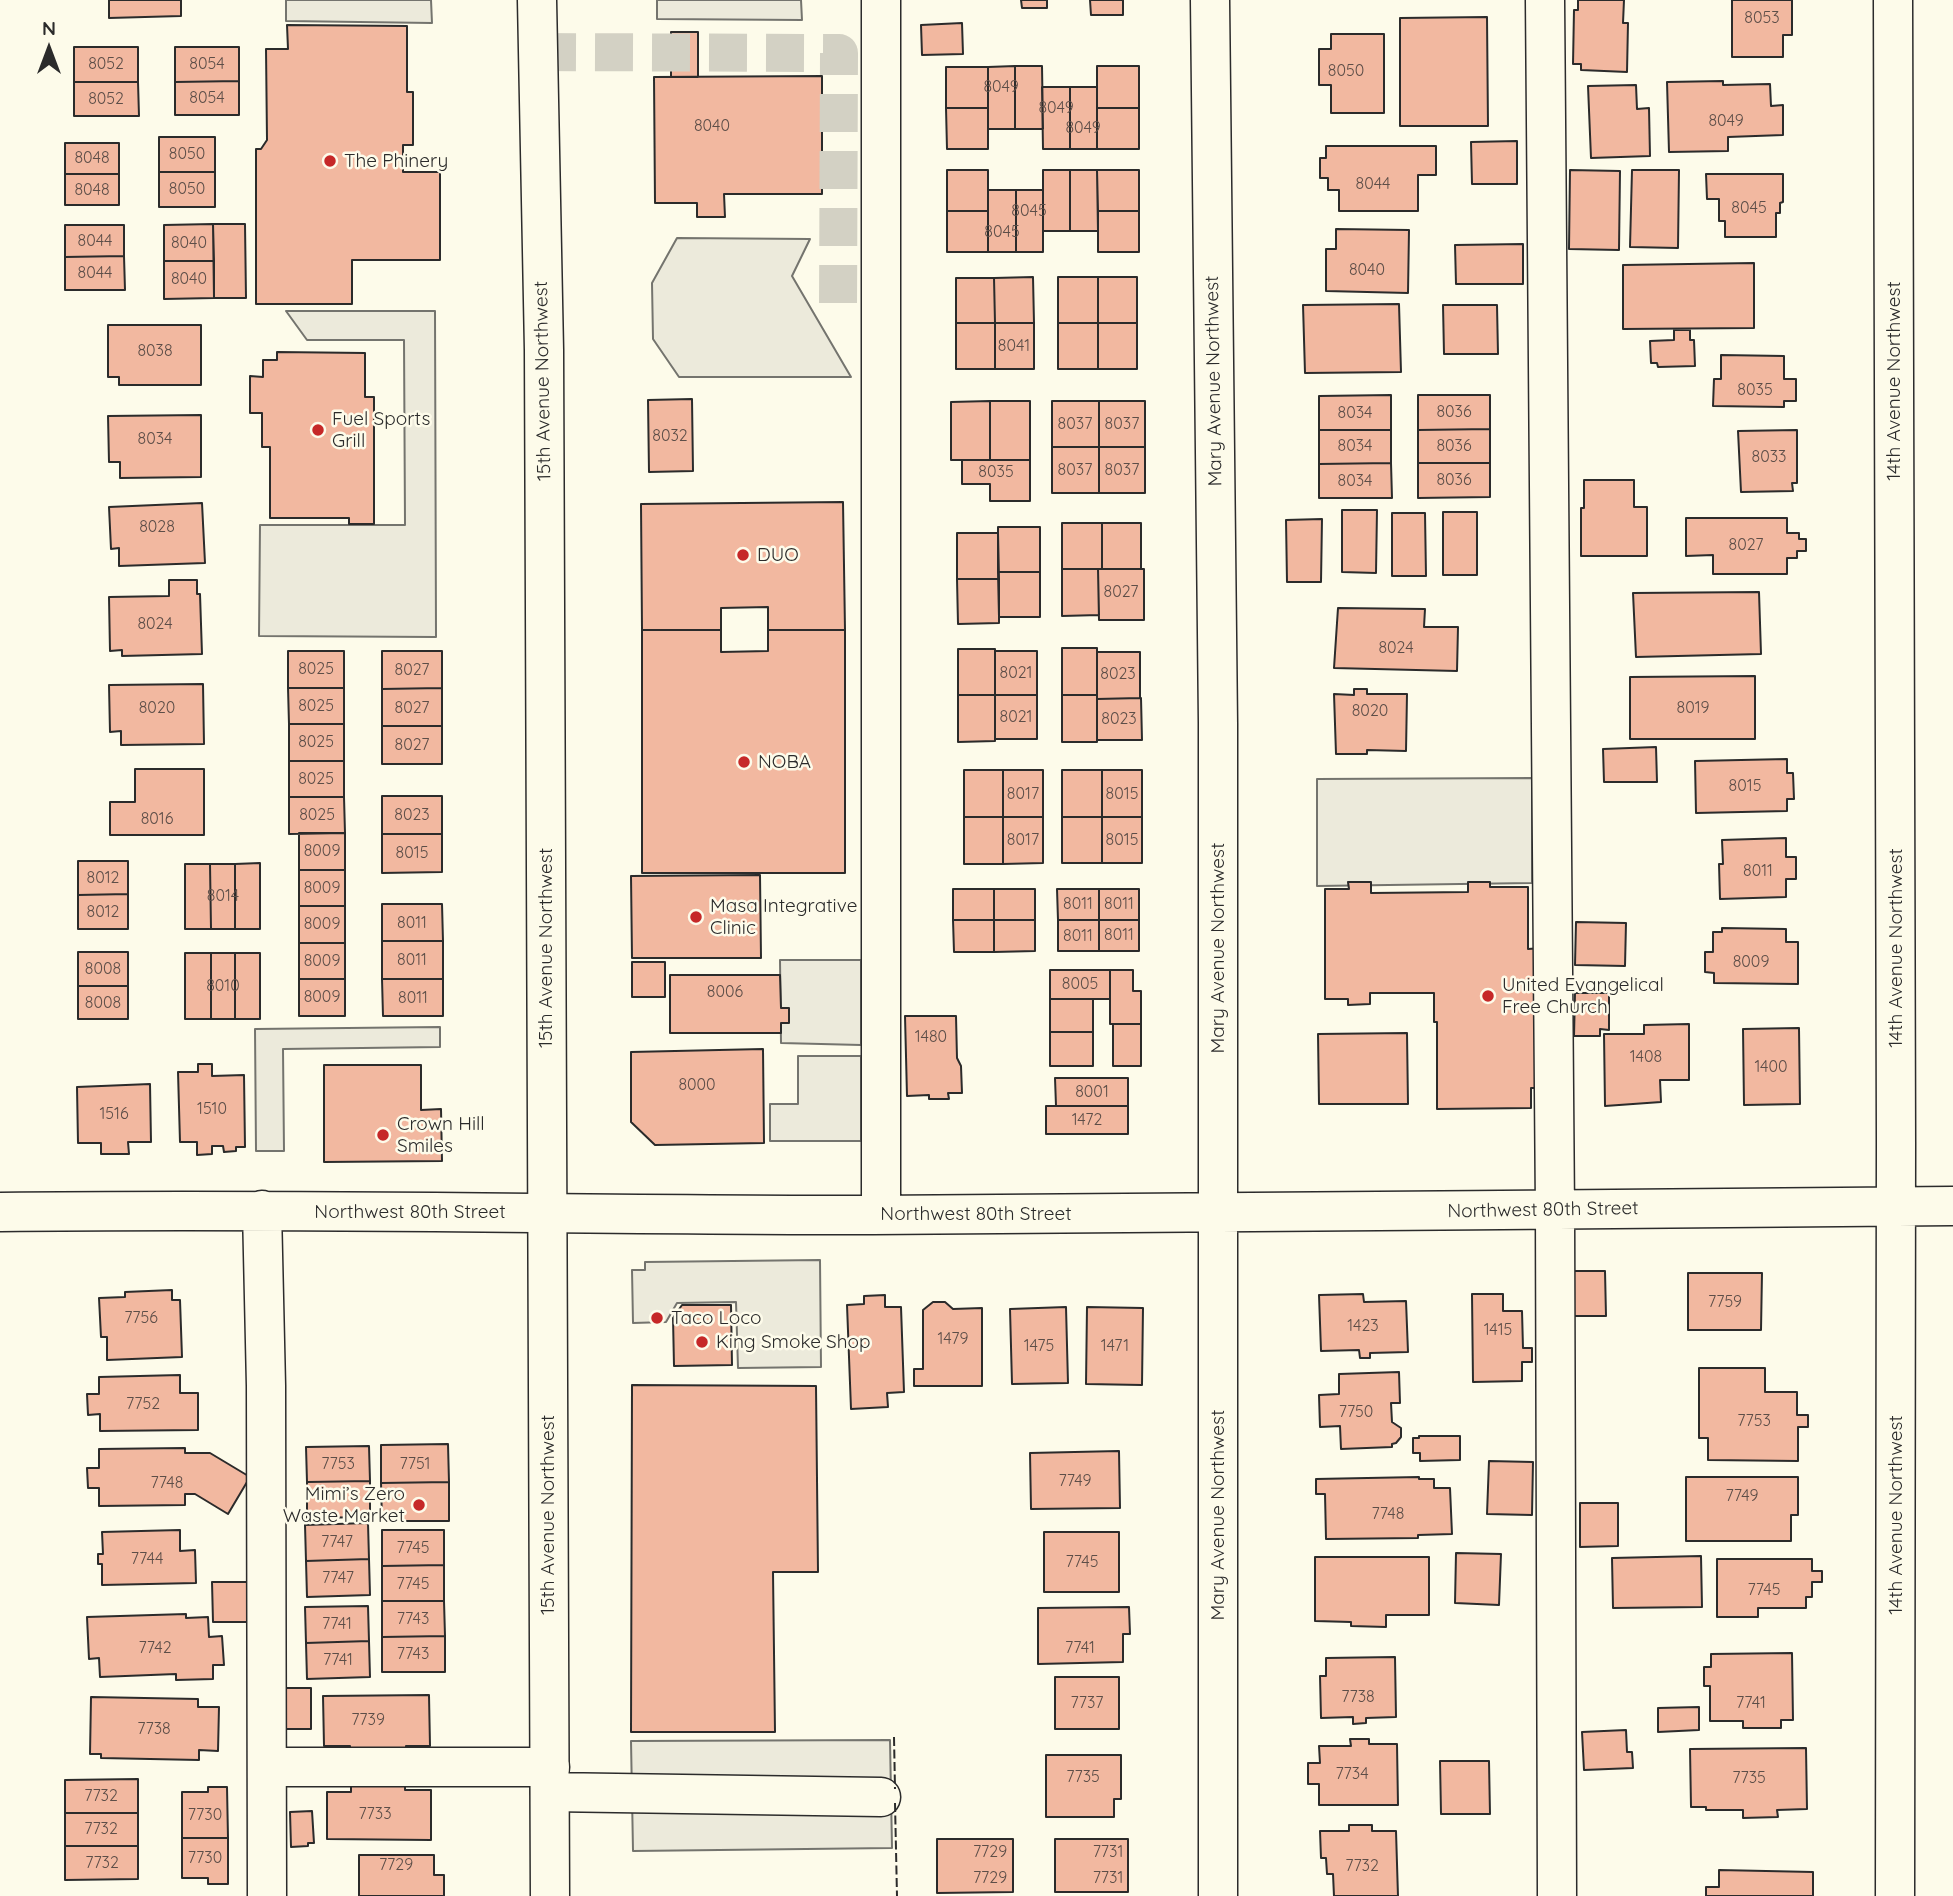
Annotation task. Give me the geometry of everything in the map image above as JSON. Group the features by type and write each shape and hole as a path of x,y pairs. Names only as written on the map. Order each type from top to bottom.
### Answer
{"street":[{"name":"15th Avenue Northwest","path":"537,0 544,363 550,1896"},
{"path":"881,0 881,1215"},
{"name":"Mary Avenue Northwest","path":"1210,0 1218,710 1218,1896"},
{"path":"1545,0 1555,1210 1556,1896"},
{"name":"14th Avenue Northwest","path":"1893,0 1895,1896"},
{"name":"Northwest 80th Street","path":"0,1212 262,1210 881,1215 1953,1206"},
{"path":"262,1210 266,1399 267,1896"},
{"path":"267,1767 881,1797"}],"shaded area":[{"path":"286,0 431,0 432,23 286,21"},
{"path":"657,0 801,0 802,20 657,19"},
{"path":"677,238 810,239 792,276 851,377 679,377 653,339 652,283"},
{"path":"286,311 435,311 436,637 259,636 260,525 405,525 404,340 307,340"},
{"path":"1532,778 1532,883 1317,886 1317,779"},
{"path":"780,960 861,960 861,1045 781,1043"},
{"path":"440,1027 440,1047 283,1049 284,1151 256,1151 255,1029"},
{"path":"798,1056 861,1056 861,1141 770,1141 770,1104 798,1104"},
{"path":"820,1260 821,1367 738,1368 736,1302 677,1303 666,1322 633,1323 632,1270 645,1270 645,1262"},
{"path":"890,1740 892,1848 633,1851 631,1741"}],"building":[{"path":"109,0 181,0 181,16 109,18"},
{"path":"1021,0 1047,0 1047,8 1022,8"},
{"path":"1090,0 1123,0 1123,15 1091,15"},
{"path":"1578,0 1624,0 1623,23 1628,23 1627,72 1581,70 1581,64 1573,64 1574,10 1578,10"},
{"path":"1732,0 1792,0 1792,35 1783,35 1783,57 1732,57"},
{"path":"1487,17 1488,126 1400,126 1400,18"},
{"path":"962,23 963,54 922,55 921,25"},
{"name":"The Phinery","path":"287,25 407,26 407,92 413,92 413,145 403,145 403,172 440,172 440,260 352,260 352,304 256,304 256,149 261,149 267,140 266,49 288,49"},
{"path":"671,32 698,32 698,77 671,77"},
{"path":"1331,34 1384,34 1384,113 1331,113 1331,85 1319,85 1319,49 1331,49"},
{"path":"74,47 138,47 138,82 74,82"},
{"path":"175,47 239,47 239,81 175,82"},
{"path":"1015,66 1042,66 1043,129 1015,129"},
{"path":"1015,66 1015,129 988,129 988,67"},
{"path":"1097,66 1139,66 1139,108 1097,108"},
{"path":"946,67 988,67 988,108 946,108"},
{"path":"822,76 822,194 724,194 725,217 697,217 697,203 655,203 654,77"},
{"path":"239,81 239,115 175,115 175,82"},
{"path":"1723,81 1723,85 1770,84 1771,106 1783,105 1783,135 1728,137 1728,151 1669,152 1667,82"},
{"path":"74,82 138,82 139,116 74,116"},
{"path":"1636,85 1637,109 1649,108 1650,156 1591,158 1588,86"},
{"path":"1042,87 1070,87 1070,149 1043,149"},
{"path":"1070,87 1097,87 1097,149 1070,149"},
{"path":"946,108 988,108 988,149 947,149"},
{"path":"1097,108 1139,108 1139,149 1097,149"},
{"path":"159,137 215,137 215,172 159,172"},
{"path":"1517,141 1517,184 1472,184 1471,142"},
{"path":"65,143 119,143 119,174 65,174"},
{"path":"1326,146 1436,146 1436,175 1418,175 1418,211 1339,211 1339,190 1328,190 1328,178 1320,178 1320,158 1326,158"},
{"path":"947,170 988,170 988,211 947,211"},
{"path":"1043,170 1070,170 1070,231 1043,231"},
{"path":"1070,170 1097,170 1098,231 1070,231"},
{"path":"1097,170 1139,170 1139,211 1098,211"},
{"path":"1570,170 1620,171 1619,250 1569,249"},
{"path":"1632,170 1679,170 1678,248 1630,247"},
{"path":"159,172 215,172 215,207 159,207"},
{"path":"65,174 119,174 119,205 65,205"},
{"path":"1706,174 1783,174 1783,202 1780,203 1780,213 1776,213 1776,237 1725,237 1725,221 1719,221 1719,199 1707,199"},
{"path":"988,190 1016,190 1016,252 988,252"},
{"path":"1016,190 1043,190 1043,252 1016,252"},
{"path":"947,211 988,211 988,252 947,252"},
{"path":"1098,211 1139,211 1139,252 1098,252"},
{"path":"213,224 214,261 164,261 164,225"},
{"path":"213,224 245,224 246,298 214,298"},
{"path":"65,225 124,225 124,256 65,257"},
{"path":"1336,229 1409,230 1408,293 1326,291 1326,249 1336,249"},
{"path":"1523,244 1523,284 1456,284 1455,245"},
{"path":"124,256 125,290 65,290 65,257"},
{"path":"164,261 214,261 214,298 164,299"},
{"path":"1754,263 1754,328 1623,329 1623,265"},
{"path":"1033,277 1034,323 995,323 994,278"},
{"path":"1058,277 1098,277 1098,323 1058,323"},
{"path":"1098,277 1137,277 1137,323 1098,323"},
{"path":"956,278 994,278 995,323 956,323"},
{"path":"1399,304 1401,372 1305,373 1303,305"},
{"path":"1443,305 1497,305 1498,354 1444,354"},
{"path":"956,323 995,323 995,369 956,369"},
{"path":"995,323 1034,323 1034,369 995,369"},
{"path":"1058,323 1098,323 1098,369 1058,369"},
{"path":"1098,323 1137,323 1137,369 1098,369"},
{"path":"108,325 201,325 201,385 119,385 119,377 108,377"},
{"path":"1674,330 1690,330 1690,340 1694,340 1695,366 1658,367 1657,363 1651,363 1650,341 1674,340"},
{"name":"Fuel Sports Grill","path":"277,352 365,353 365,397 374,397 374,524 349,524 349,518 270,518 270,447 262,447 262,413 250,413 250,376 263,377 263,360 277,360"},
{"path":"1721,355 1784,356 1784,379 1796,379 1796,401 1784,401 1784,407 1713,406 1714,379 1721,379"},
{"path":"1391,395 1391,430 1319,430 1319,396"},
{"path":"1418,395 1490,395 1490,429 1418,430"},
{"path":"692,399 693,471 649,472 648,400"},
{"path":"990,401 990,460 951,460 951,402"},
{"path":"990,401 1030,401 1030,460 990,460"},
{"path":"1052,401 1099,401 1099,447 1052,447"},
{"path":"1099,401 1145,401 1145,447 1099,447"},
{"path":"201,415 201,477 120,478 120,462 109,462 108,416"},
{"path":"1490,429 1490,463 1418,463 1418,430"},
{"path":"1319,430 1391,430 1391,463 1319,464"},
{"path":"1797,430 1797,483 1792,483 1793,491 1741,492 1738,431"},
{"path":"1052,447 1099,447 1099,493 1052,493"},
{"path":"1099,447 1145,447 1145,493 1099,493"},
{"path":"962,460 1030,460 1030,501 990,501 990,484 962,484"},
{"path":"1391,463 1392,498 1319,498 1319,464"},
{"path":"1418,463 1490,463 1490,497 1418,498"},
{"path":"1584,480 1634,480 1634,507 1647,507 1647,556 1581,556"},
{"name":"DUO","path":"843,502 845,630 768,630 768,607 721,608 721,630 642,630 641,504"},
{"path":"202,503 205,563 119,566 119,548 111,549 109,507"},
{"path":"1342,510 1377,510 1376,573 1342,572"},
{"path":"1443,512 1477,512 1477,575 1443,575"},
{"path":"1392,513 1425,513 1426,576 1392,576"},
{"path":"1686,518 1787,518 1787,533 1799,533 1799,539 1806,539 1806,551 1797,551 1797,558 1787,558 1787,574 1713,574 1713,555 1686,556"},
{"path":"1322,519 1321,582 1287,582 1286,520"},
{"path":"1062,523 1102,523 1102,569 1062,569"},
{"path":"1102,523 1141,523 1141,569 1102,569"},
{"path":"998,527 1040,527 1040,572 998,572"},
{"path":"957,533 998,533 999,579 957,579"},
{"path":"1062,569 1098,569 1099,615 1062,616"},
{"path":"1098,569 1144,569 1144,620 1099,620"},
{"path":"998,572 1040,572 1040,617 999,617"},
{"path":"957,579 999,579 999,623 958,624"},
{"path":"169,580 197,580 202,654 122,656 122,650 110,651 109,597 169,596"},
{"path":"1759,592 1761,654 1636,657 1633,593"},
{"path":"1338,608 1425,609 1424,627 1458,627 1457,671 1334,668"},
{"name":"NOBA","path":"642,630 721,630 721,652 768,651 768,630 845,630 845,873 642,873"},
{"path":"1062,648 1097,648 1097,695 1062,695"},
{"path":"958,649 995,649 995,695 958,695"},
{"path":"288,651 344,651 344,688 288,688"},
{"path":"382,651 442,651 442,688 382,689"},
{"path":"995,651 1037,651 1037,695 995,695"},
{"path":"1097,652 1140,652 1140,698 1097,699"},
{"path":"1755,676 1755,739 1630,739 1630,677"},
{"path":"203,684 204,744 121,745 121,731 110,732 109,685"},
{"path":"288,688 344,688 344,724 289,724"},
{"path":"442,688 442,726 382,726 382,689"},
{"path":"1354,689 1367,689 1367,694 1407,694 1406,751 1367,750 1367,754 1336,754 1334,694 1354,695"},
{"path":"958,695 995,695 995,741 958,742"},
{"path":"995,695 1037,695 1037,739 995,739"},
{"path":"1062,695 1097,695 1097,742 1062,742"},
{"path":"1141,698 1142,740 1097,740 1097,699"},
{"path":"289,724 344,724 344,761 289,761"},
{"path":"382,726 442,726 442,764 382,764"},
{"path":"1656,747 1657,782 1604,782 1603,749"},
{"path":"1787,759 1787,773 1793,773 1794,799 1787,799 1787,811 1696,813 1695,761"},
{"path":"289,761 344,761 344,797 289,797"},
{"path":"135,769 204,769 204,835 110,835 110,802 135,802"},
{"path":"964,770 1003,770 1003,817 964,817"},
{"path":"1003,770 1043,770 1043,817 1003,817"},
{"path":"1062,770 1102,770 1102,817 1062,817"},
{"path":"1102,770 1142,770 1142,817 1102,817"},
{"path":"382,796 442,796 442,834 382,834"},
{"path":"289,797 344,797 345,833 289,834"},
{"path":"964,817 1003,817 1003,864 964,864"},
{"path":"1003,817 1043,817 1043,863 1003,864"},
{"path":"1062,817 1102,817 1102,863 1062,863"},
{"path":"1102,817 1142,817 1142,863 1102,863"},
{"path":"299,833 345,833 345,870 299,870"},
{"path":"382,834 442,834 442,872 382,873"},
{"path":"1786,838 1786,857 1796,857 1796,879 1786,879 1786,897 1720,899 1719,864 1723,864 1722,840"},
{"path":"78,861 128,861 128,894 78,895"},
{"path":"260,863 260,929 235,929 235,864"},
{"path":"185,864 210,864 211,929 185,929"},
{"path":"210,864 235,864 235,929 211,929"},
{"path":"299,870 345,870 345,906 299,906"},
{"name":"Masa Integrative Clinic","path":"760,875 761,958 632,958 631,876"},
{"name":"United Evangelical Free Church","path":"1348,882 1371,882 1371,893 1468,892 1468,882 1490,882 1490,887 1528,887 1528,949 1542,948 1542,1088 1531,1088 1531,1108 1437,1109 1437,1022 1434,1022 1434,993 1370,993 1370,1004 1348,1005 1348,999 1325,999 1325,889 1349,889"},
{"path":"953,889 994,889 994,920 953,920"},
{"path":"994,889 1035,889 1035,920 994,920"},
{"path":"1057,889 1099,889 1099,920 1058,920"},
{"path":"1099,889 1139,889 1139,920 1099,920"},
{"path":"128,894 128,929 78,929 78,895"},
{"path":"382,904 442,904 443,941 382,941"},
{"path":"299,906 345,906 345,943 299,943"},
{"path":"953,920 994,920 994,952 954,952"},
{"path":"994,920 1035,920 1035,951 994,952"},
{"path":"1058,920 1099,920 1099,951 1058,951"},
{"path":"1099,920 1139,920 1139,951 1099,951"},
{"path":"1576,922 1626,923 1625,966 1575,965"},
{"path":"1722,928 1786,929 1786,942 1798,942 1798,984 1714,983 1714,973 1705,972 1705,952 1713,952 1713,932 1722,932"},
{"path":"382,941 443,941 443,979 382,979"},
{"path":"299,943 345,943 345,979 299,979"},
{"path":"78,952 128,952 128,986 78,986"},
{"path":"185,953 211,953 211,1019 185,1019"},
{"path":"211,953 235,953 235,1019 211,1019"},
{"path":"235,953 260,953 260,1019 235,1019"},
{"path":"632,962 665,962 665,997 632,997"},
{"path":"1050,970 1110,970 1110,999 1050,999"},
{"path":"1110,970 1133,970 1133,991 1141,991 1141,1024 1110,1024"},
{"path":"670,975 780,975 781,1008 789,1008 789,1023 781,1023 781,1033 670,1033"},
{"path":"299,979 345,979 345,1016 299,1016"},
{"path":"382,979 443,979 443,1016 383,1016"},
{"path":"78,986 128,986 128,1019 78,1019"},
{"path":"1575,993 1609,993 1609,1030 1600,1029 1600,1036 1574,1036"},
{"path":"1050,999 1093,999 1093,1032 1050,1032"},
{"path":"905,1016 956,1016 957,1058 961,1066 962,1093 948,1093 949,1099 929,1099 929,1095 907,1096"},
{"path":"1113,1024 1141,1024 1141,1066 1113,1066"},
{"path":"1689,1024 1689,1080 1660,1080 1661,1102 1605,1106 1604,1034 1644,1034 1644,1025"},
{"path":"1799,1028 1800,1104 1744,1105 1743,1029"},
{"path":"1050,1032 1093,1032 1093,1066 1050,1066"},
{"path":"1407,1033 1408,1104 1319,1104 1318,1034"},
{"path":"763,1049 764,1143 655,1145 631,1122 631,1052"},
{"path":"198,1064 212,1064 212,1076 244,1075 245,1147 224,1152 223,1146 212,1146 212,1154 197,1155 197,1142 180,1142 178,1072 198,1072"},
{"name":"Crown Hill Smiles","path":"324,1065 421,1065 421,1110 441,1109 442,1161 324,1162"},
{"path":"1055,1078 1128,1078 1128,1106 1056,1106"},
{"path":"150,1084 151,1142 128,1142 129,1154 101,1154 101,1143 78,1143 77,1087"},
{"path":"1046,1106 1128,1106 1128,1134 1046,1134"},
{"path":"1573,1271 1605,1271 1606,1316 1574,1316"},
{"path":"1688,1273 1762,1273 1761,1330 1688,1330"},
{"path":"172,1290 172,1300 180,1300 182,1357 107,1360 107,1337 101,1337 99,1298 125,1297 125,1292"},
{"path":"1363,1294 1364,1302 1406,1301 1408,1352 1370,1353 1370,1358 1360,1358 1359,1350 1321,1351 1319,1295"},
{"path":"1472,1294 1503,1294 1503,1311 1522,1311 1523,1348 1532,1348 1532,1362 1522,1362 1522,1381 1473,1382"},
{"path":"885,1295 885,1307 901,1307 904,1392 887,1393 888,1407 851,1409 847,1305 864,1304 864,1296"},
{"path":"933,1302 945,1302 953,1309 982,1308 982,1386 914,1386 914,1369 923,1369 923,1310"},
{"name":"King Smoke Shop","path":"682,1305 731,1305 732,1365 674,1366 673,1318"},
{"path":"1066,1307 1068,1383 1012,1384 1010,1309"},
{"path":"1087,1307 1143,1308 1142,1385 1086,1384"},
{"path":"1699,1368 1765,1368 1765,1392 1797,1392 1797,1415 1808,1415 1808,1427 1798,1427 1798,1461 1708,1460 1708,1438 1699,1438"},
{"path":"1399,1372 1400,1403 1391,1403 1392,1422 1401,1428 1401,1437 1392,1447 1341,1449 1340,1426 1320,1427 1319,1395 1339,1394 1339,1374"},
{"path":"180,1375 180,1393 198,1393 198,1430 100,1431 100,1414 88,1415 87,1394 99,1394 99,1377"},
{"path":"632,1385 816,1386 818,1572 773,1572 775,1732 631,1732"},
{"path":"1460,1436 1460,1460 1420,1461 1420,1453 1413,1453 1413,1438"},
{"path":"448,1444 449,1482 381,1483 381,1445"},
{"path":"369,1446 370,1481 307,1482 306,1447"},
{"path":"185,1448 185,1453 210,1453 250,1477 228,1514 195,1494 185,1494 185,1505 99,1506 99,1488 88,1488 87,1468 99,1468 99,1449"},
{"path":"1119,1451 1120,1508 1031,1509 1030,1453"},
{"path":"1489,1461 1533,1462 1532,1515 1487,1514"},
{"path":"1686,1477 1798,1477 1798,1515 1791,1515 1791,1541 1686,1541"},
{"path":"1316,1479 1434,1479 1434,1488 1450,1488 1452,1534 1418,1535 1418,1538 1326,1539 1325,1494 1316,1494"},
{"path":"370,1481 370,1517 307,1518 307,1482"},
{"path":"449,1482 449,1521 382,1521 381,1483"},
{"path":"1580,1503 1618,1503 1618,1546 1580,1547"},
{"path":"368,1523 369,1559 306,1561 305,1525"},
{"path":"180,1530 180,1551 195,1550 196,1583 102,1585 102,1564 98,1564 98,1554 103,1554 102,1532"},
{"path":"382,1530 444,1530 444,1565 382,1566"},
{"path":"1044,1532 1119,1532 1119,1592 1044,1592"},
{"path":"1456,1553 1501,1554 1499,1605 1455,1603"},
{"path":"1701,1556 1702,1607 1613,1608 1612,1558"},
{"path":"1315,1557 1429,1557 1429,1615 1386,1615 1386,1627 1315,1621"},
{"path":"369,1559 370,1595 307,1597 306,1561"},
{"path":"1717,1559 1812,1559 1812,1571 1822,1571 1822,1582 1812,1582 1812,1597 1806,1597 1806,1608 1758,1608 1758,1617 1717,1617"},
{"path":"444,1565 444,1601 382,1601 382,1566"},
{"path":"212,1582 251,1582 252,1622 213,1622"},
{"path":"382,1601 444,1601 445,1636 382,1637"},
{"path":"368,1606 369,1641 306,1643 305,1607"},
{"path":"1129,1607 1130,1634 1123,1634 1123,1662 1038,1664 1038,1608"},
{"path":"186,1614 186,1618 208,1617 209,1637 222,1636 224,1665 213,1665 213,1679 176,1680 176,1674 100,1677 99,1658 89,1659 87,1617"},
{"path":"445,1636 445,1672 382,1672 382,1637"},
{"path":"369,1641 370,1677 307,1679 306,1643"},
{"path":"1792,1653 1793,1720 1781,1720 1781,1728 1743,1728 1743,1721 1710,1721 1710,1686 1704,1686 1704,1667 1711,1667 1711,1654"},
{"path":"1395,1657 1396,1717 1366,1718 1366,1723 1353,1724 1353,1717 1321,1718 1320,1676 1326,1676 1326,1658"},
{"path":"1055,1677 1119,1677 1119,1729 1055,1729"},
{"path":"284,1688 311,1688 311,1729 284,1729"},
{"path":"429,1695 430,1746 406,1746 406,1752 350,1753 350,1746 324,1746 323,1696"},
{"path":"91,1697 198,1699 198,1707 219,1707 218,1751 199,1750 199,1760 101,1758 101,1754 90,1754"},
{"path":"1699,1707 1699,1730 1658,1732 1658,1708"},
{"path":"1626,1730 1627,1752 1632,1752 1633,1768 1584,1770 1582,1732"},
{"path":"1350,1739 1369,1739 1369,1744 1397,1744 1398,1805 1319,1805 1319,1784 1308,1784 1308,1763 1320,1763 1319,1746 1351,1746"},
{"path":"1806,1748 1807,1809 1777,1810 1778,1817 1743,1818 1743,1810 1706,1810 1706,1807 1691,1807 1690,1749"},
{"path":"1046,1755 1121,1755 1121,1799 1114,1799 1114,1817 1046,1817"},
{"path":"1440,1761 1489,1761 1490,1814 1441,1814"},
{"path":"138,1779 138,1813 65,1813 65,1780"},
{"path":"351,1785 405,1786 405,1790 431,1790 431,1840 327,1839 327,1792 351,1792"},
{"path":"208,1787 227,1787 228,1838 182,1838 182,1792 208,1792"},
{"path":"312,1811 314,1843 291,1847 290,1812"},
{"path":"65,1813 138,1813 138,1846 65,1846"},
{"path":"1349,1825 1372,1825 1372,1831 1396,1831 1398,1896 1334,1896 1333,1874 1327,1874 1326,1858 1321,1858 1320,1831 1349,1831"},
{"path":"182,1838 228,1838 228,1884 208,1884 208,1878 182,1878"},
{"path":"937,1839 1013,1839 1013,1892 937,1893"},
{"path":"1055,1839 1128,1839 1128,1892 1055,1892"},
{"path":"65,1846 138,1846 138,1879 65,1880"},
{"path":"359,1855 434,1855 434,1875 444,1875 444,1896 359,1896"},
{"path":"1719,1870 1813,1872 1813,1896 1706,1896 1706,1887 1719,1887"}],"tunnel":[{"path":"538,52 839,53 838,310"}],"fence":[{"path":"894,1737 895,1789"},
{"path":"895,1803 897,1896"}],"place":[{"name":"The Phinery","path":"330,161"},
{"name":"Fuel Sports Grill","path":"318,430"},
{"name":"DUO","path":"743,555"},
{"name":"NOBA","path":"744,762"},
{"name":"Masa Integrative Clinic","path":"696,917"},
{"name":"United Evangelical Free Church","path":"1488,996"},
{"name":"Crown Hill Smiles","path":"383,1135"},
{"name":"Taco Loco","path":"657,1318"},
{"name":"King Smoke Shop","path":"702,1342"},
{"name":"Mimi’s Zero Waste Market","path":"419,1505"}]}
